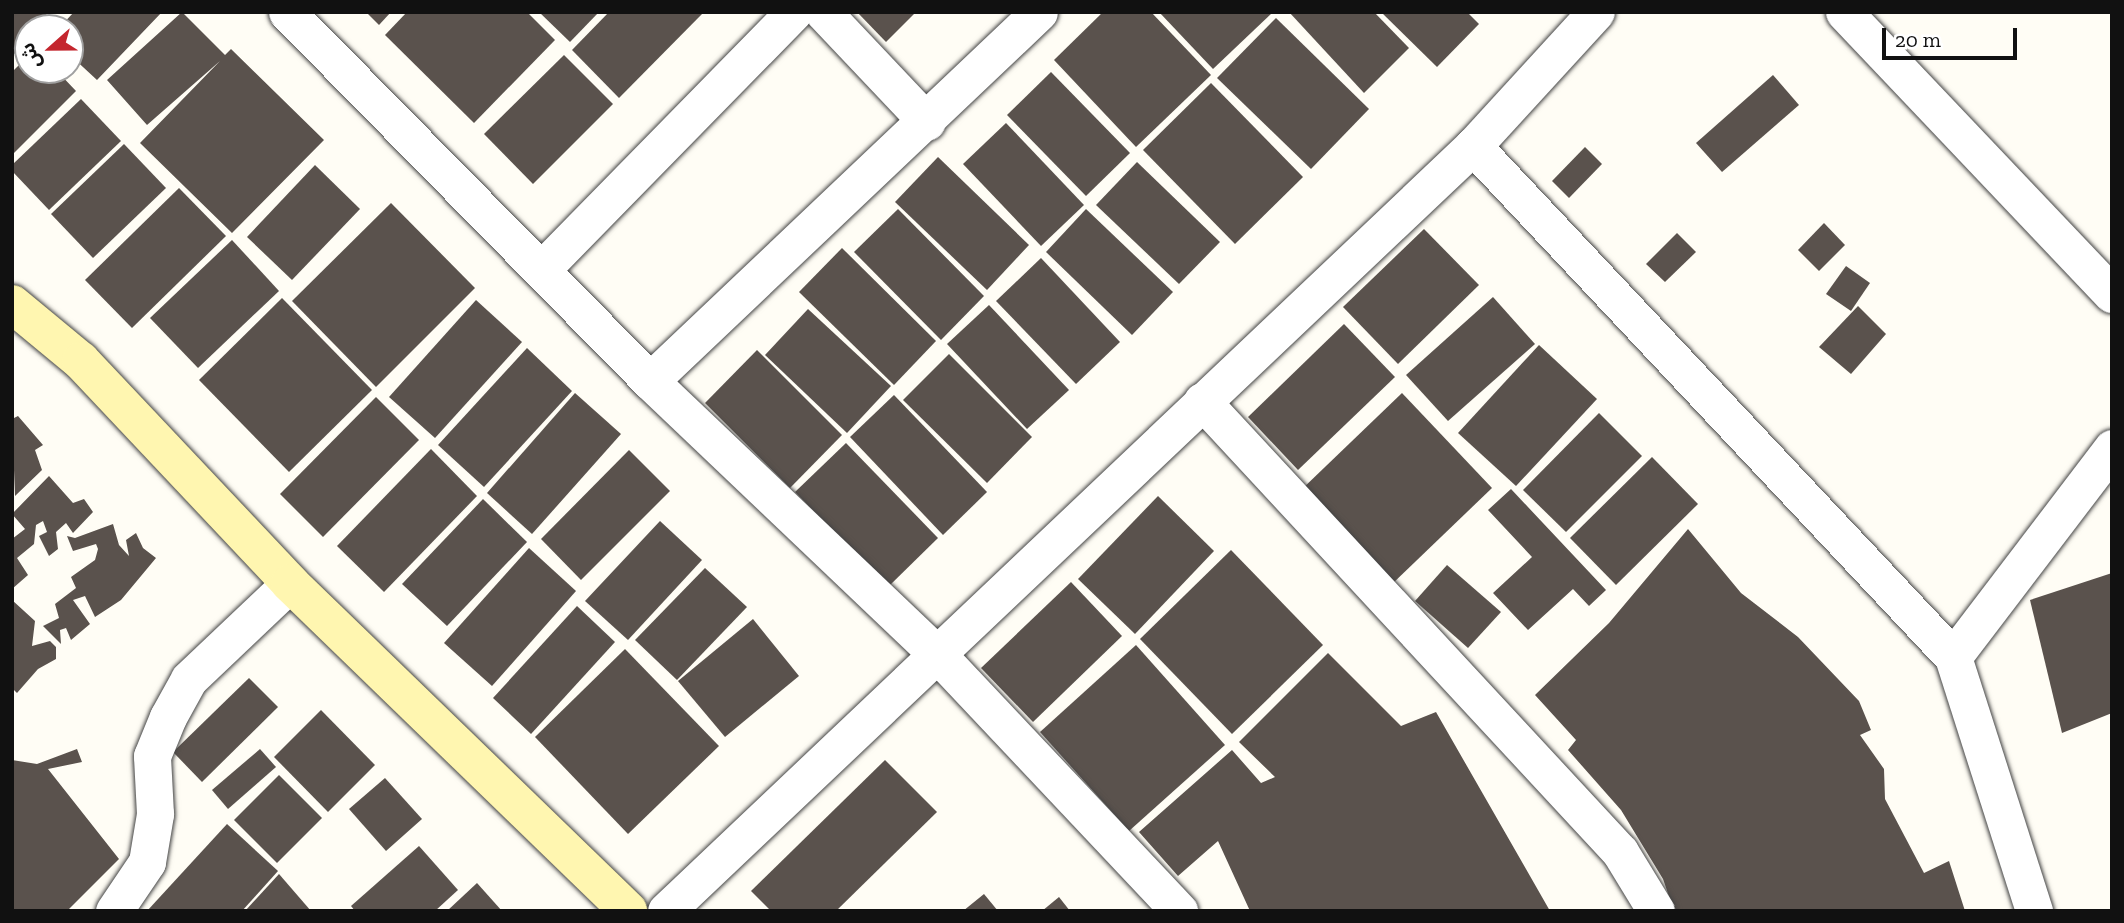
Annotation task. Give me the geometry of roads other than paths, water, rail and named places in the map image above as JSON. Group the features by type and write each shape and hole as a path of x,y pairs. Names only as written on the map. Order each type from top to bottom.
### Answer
{"street":[{"path":"287,12 650,381 938,655 1179,911"},
{"path":"541,270 794,12"},
{"path":"823,12 928,122"},
{"path":"650,381 928,122 1039,12"},
{"path":"666,911 1473,146 1596,12"},
{"path":"1844,12 2112,294"},
{"path":"1473,146 1953,657 2034,911"},
{"path":"12,304 81,361 290,583 628,911"},
{"path":"1202,401 1620,852 1656,911"},
{"path":"1953,657 2112,449"},
{"path":"114,911 147,862 155,814 152,756 168,717 189,679 290,583"}]}
